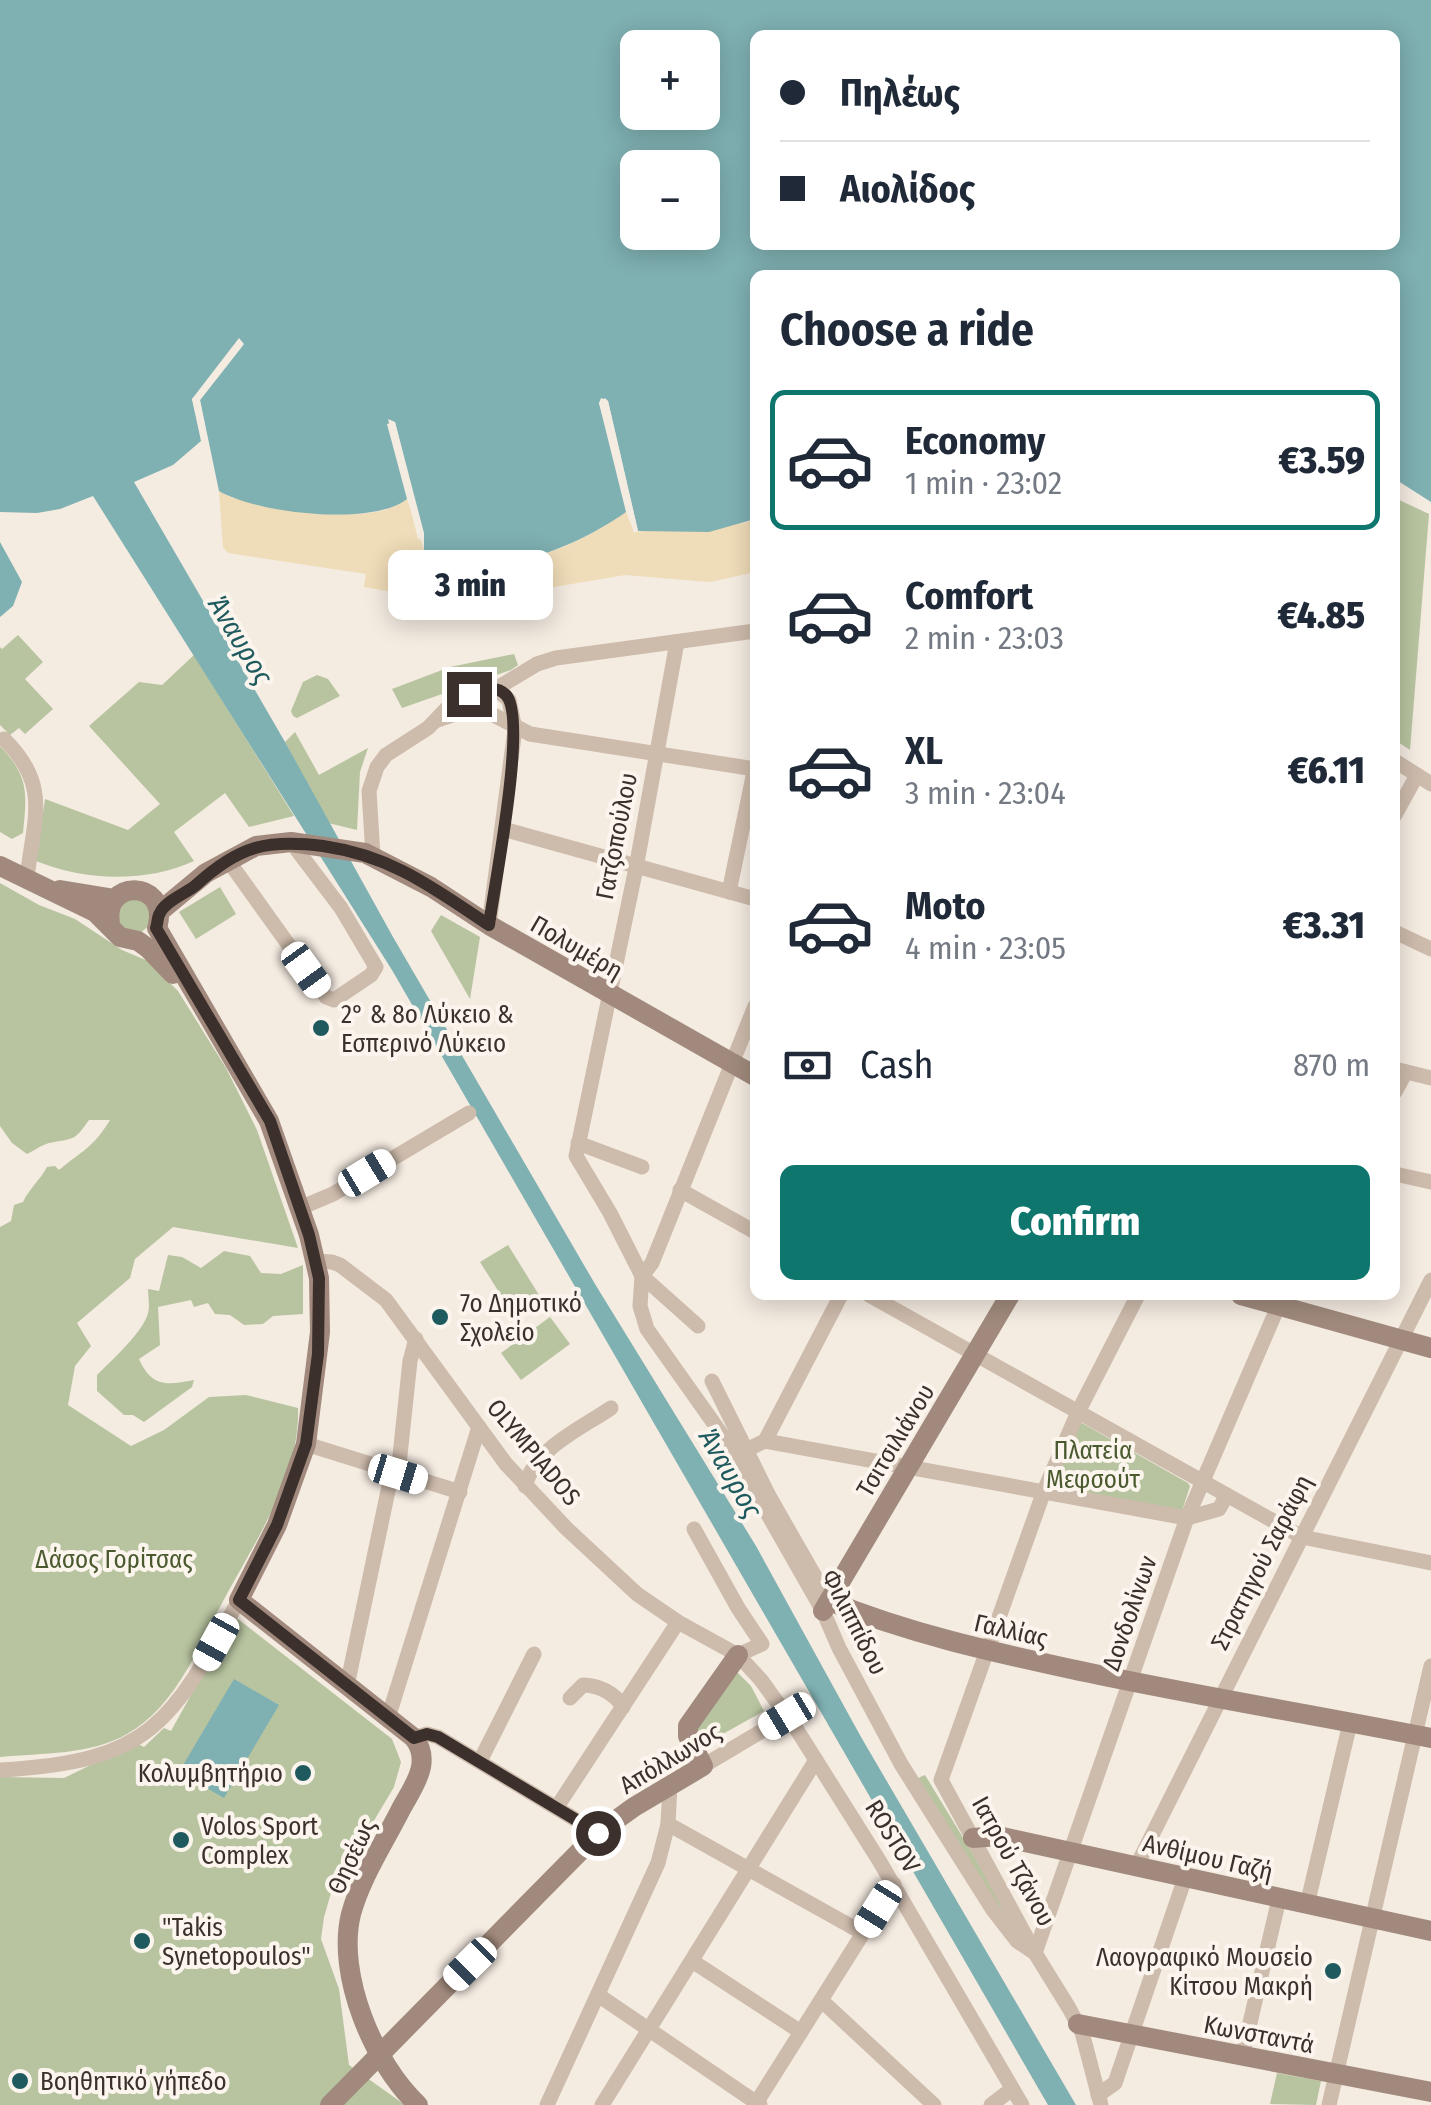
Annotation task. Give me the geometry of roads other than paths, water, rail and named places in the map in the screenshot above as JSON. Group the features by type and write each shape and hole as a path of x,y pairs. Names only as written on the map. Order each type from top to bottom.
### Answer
{"main road":[{"name":"Πολυμέρη","path":"155,911 206,873 262,844 294,843 365,854 431,887 489,925 750,1073"},
{"path":"0,866 95,912 120,936 138,940 148,937 155,911"},
{"path":"110,924 109,909 114,899 131,890 155,911 190,989 265,1112 316,1261 320,1332 306,1444 277,1525 239,1600 414,1738"},
{"path":"53,891 114,899"},
{"path":"138,940 190,989"},
{"name":"Τσιτσιλιάνου","path":"826,1606 1007,1300"},
{"path":"1280,1300 1402,1342 1431,1348"},
{"name":"Γαλλίας","path":"826,1606 987,1651 1423,1736"},
{"path":"704,1766 688,1736 688,1726 738,1655"},
{"name":"Θησέως","path":"414,1738 421,1751 421,1768 360,1888 349,1928 348,1950 355,1989 380,2057 418,2105"},
{"name":"Απόλλωνος","path":"330,2105 598,1833 704,1766"},
{"name":"Ανθίμου Γαζή","path":"973,1838 998,1836 1431,1931"},
{"name":"Κωνσταντά","path":"1078,2024 1431,2092"}],"street":[{"path":"434,722 460,698 494,688 543,661 750,633"},
{"name":"Γατζοπούλου","path":"577,1149 636,868 677,642"},
{"path":"489,925 515,729 509,700 494,688"},
{"path":"365,854 369,798 377,767 392,750 434,722 466,711 500,716 515,729 530,734 750,768"},
{"path":"4,739 27,763 36,792 27,879"},
{"path":"1400,765 1424,779 1400,810"},
{"path":"729,892 750,793"},
{"path":"503,829 750,898"},
{"path":"227,860 328,999 337,999 375,970 365,944 294,843"},
{"path":"1400,934 1431,949"},
{"path":"698,1326 642,1276 652,1263 750,1018"},
{"path":"1400,1071 1431,1078"},
{"path":"300,1208 333,1194 469,1113"},
{"path":"577,1149 642,1168"},
{"name":"Φιλιππίδου","path":"577,1149 642,1276 640,1306 647,1329 725,1439 826,1606 867,1701 933,1815 993,1910 1017,1941 1035,1952 1078,2024 1100,2100"},
{"path":"1400,1175 1431,1182"},
{"path":"680,1190 750,1229"},
{"name":"OLYMPIADOS","path":"316,1261 332,1262 378,1292 525,1486 616,1577 678,1622 738,1655"},
{"name":"Στρατηγού Σαράφη","path":"1136,1867 1431,1280"},
{"path":"766,1442 838,1300"},
{"path":"878,1300 1302,1537 1431,1563"},
{"name":"Ιατρού Τζάνου","path":"1035,1952 941,1780 1044,1491 1078,1412 1135,1300"},
{"name":"Δονδολίνων","path":"1035,1952 1188,1518 1280,1300"},
{"path":"347,1686 395,1473 416,1340"},
{"path":"712,1381 826,1606"},
{"path":"525,1486 535,1463 611,1408"},
{"path":"388,1718 479,1427"},
{"path":"748,1448 766,1442 1188,1518 1218,1509 1227,1496"},
{"path":"306,1444 460,1492"},
{"path":"694,1529 762,1644 738,1655"},
{"path":"0,1770 86,1760 148,1732 186,1693 239,1600"},
{"path":"557,1807 678,1622"},
{"path":"480,1761 534,1654"},
{"name":"ROSTOV","path":"738,1655 816,1760 894,1884 1022,2105"},
{"path":"1329,2105 1371,1919 1423,1736 1431,1666"},
{"path":"570,1698 583,1685 591,1685 610,1693 623,1707"},
{"name":"Απόλλωνος","path":"704,1766 787,1716"},
{"path":"1307,1906 1350,1723"},
{"path":"414,1738 427,1734 438,1737 598,1833"},
{"path":"610,2102 650,2028 816,1760"},
{"path":"547,2105 658,1863 668,1824 670,1785"},
{"path":"668,1824 863,1933"},
{"path":"1100,2100 1115,2082 1133,2036 1185,1878"},
{"path":"598,1995 757,2104 894,1884"},
{"path":"1242,2056 1279,1899"},
{"path":"692,1961 801,2032"},
{"path":"821,2000 934,2105"},
{"path":"990,2105 1012,2089"}],"water":[{"path":"0,0 1431,0 1431,502 1400,482 1400,270 750,270 750,520 709,532 638,531 605,398 599,403 626,512 582,538 528,559 472,565 447,561 424,550 424,533 395,422 387,424 407,499 390,508 368,513 314,514 236,499 219,491 200,400 244,344 192,399 201,441 173,465 134,482 393,937 595,1284 756,1546 861,1737 1076,2105 1048,2105 392,970 93,496 60,509 0,512"},
{"path":"0,542 22,582 13,606 0,617"},
{"path":"234,1679 279,1705 224,1798 179,1772"}],"place":[{"name":"2° & 8ο Λύκειο & Εσπερινό Λύκειο","path":"321,1028"},
{"name":"7ο Δημοτικό Σχολείο","path":"440,1317"},
{"name":"Κολυμβητήριο","path":"303,1773"},
{"name":"Volos Sport Complex","path":"181,1840"},
{"name":"\"Takis Synetopoulos\"","path":"142,1941"},
{"name":"Λαογραφικό Μουσείο Κίτσου Μακρή","path":"1333,1971"},
{"name":"Βοηθητικό γήπεδο","path":"20,2081"}],"water label":[{"name":"Άναυρος","path":"241,640"},
{"name":"Άναυρος","path":"731,1473"}],"park label":[{"name":"Πλατεία Μεφσούτ","path":"1093,1464"},
{"name":"Δάσος Γορίτσας","path":"114,1559"}]}
